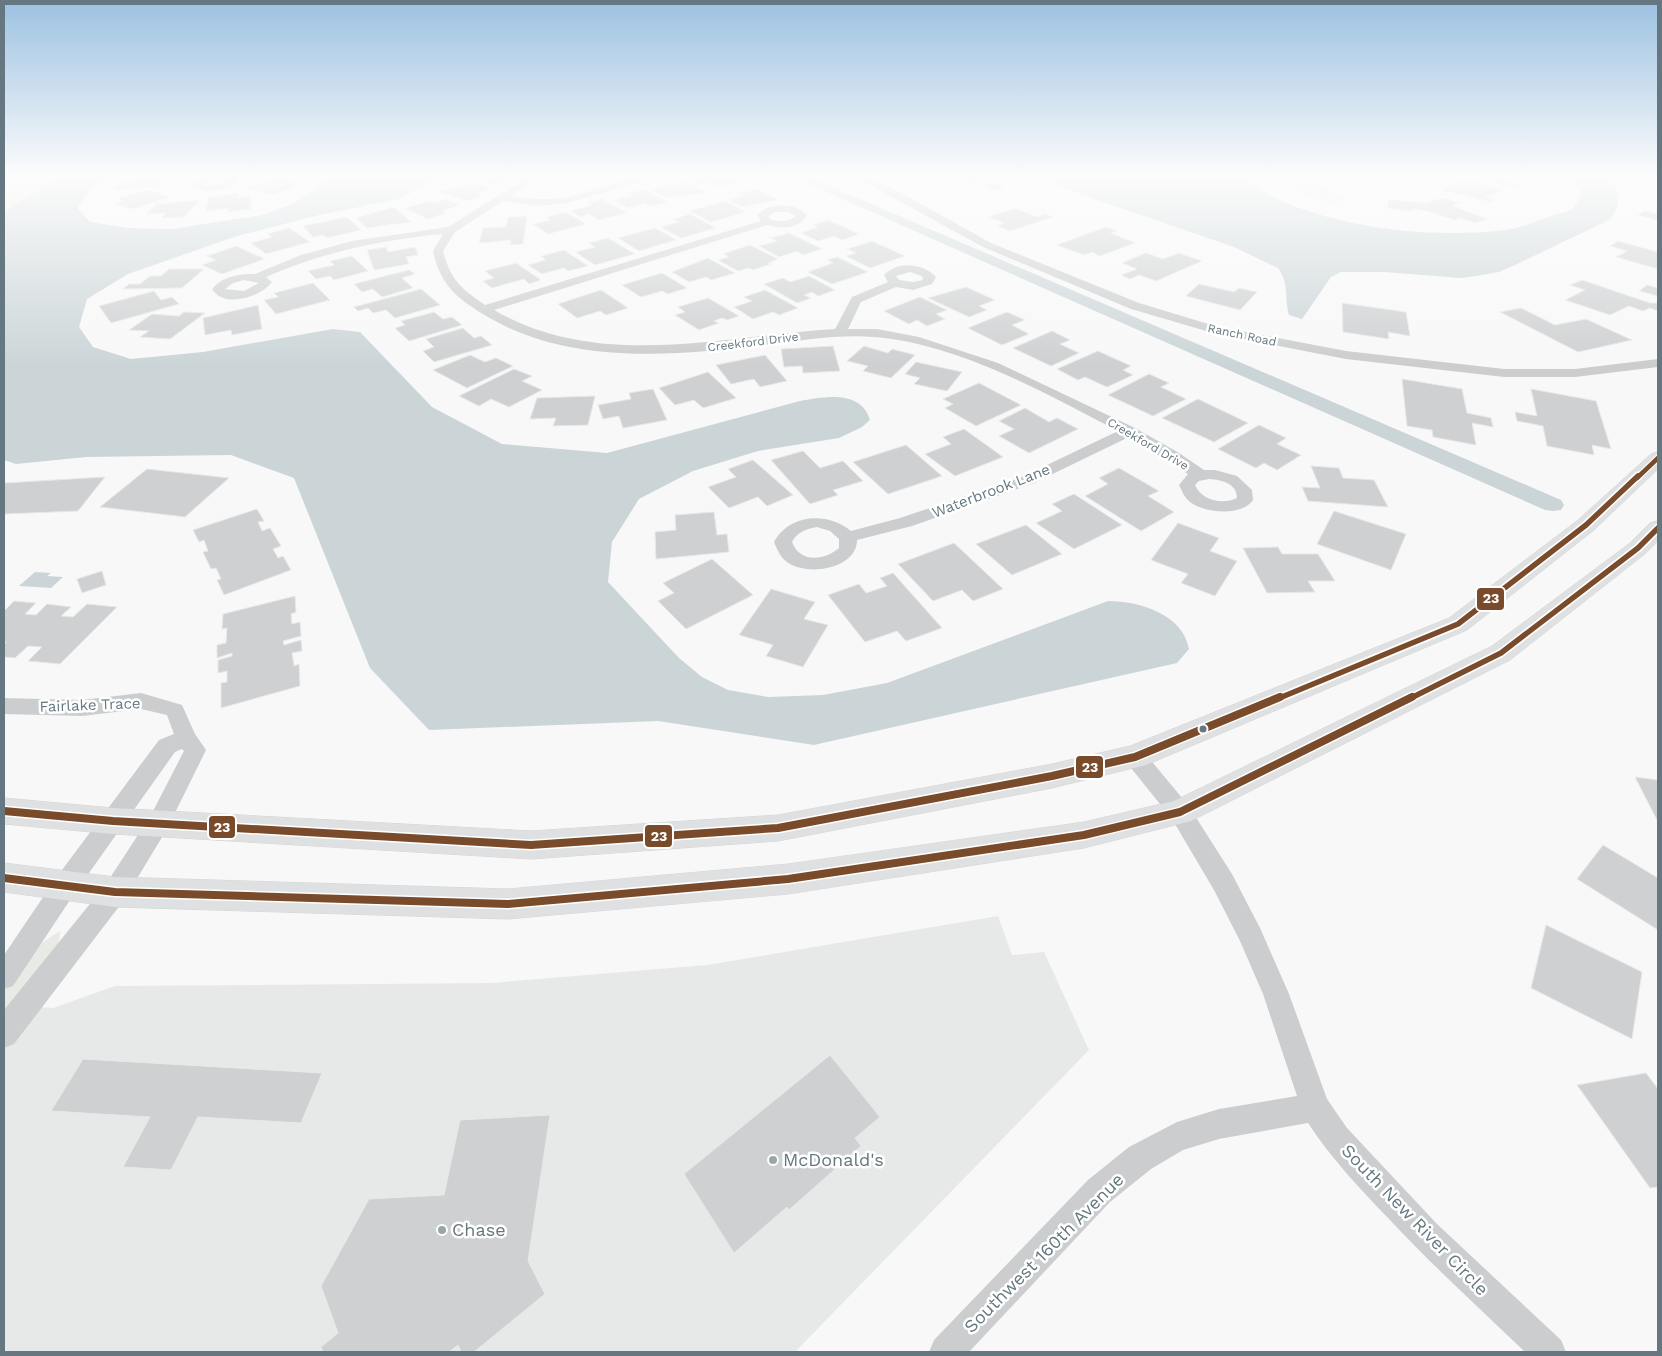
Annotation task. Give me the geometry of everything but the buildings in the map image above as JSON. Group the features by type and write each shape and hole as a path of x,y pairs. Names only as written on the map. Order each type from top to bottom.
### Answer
{"main road":[{"path":"4,811 113,821 160,822 541,844 778,828 1052,776 1136,757 1458,624 1586,525 1658,458"},
{"path":"4,878 115,892 508,904 788,879 1084,835 1180,812 1501,653 1638,548 1658,528"}],"street":[{"path":"257,277 292,260 336,247 378,238"},
{"name":"Creekford Drive","path":"446,238 438,251 444,275 482,310 518,327 561,340 610,349 710,348 840,332 891,335 935,345 1004,369 1129,430 1187,464 1200,475"},
{"path":"482,310 714,238"},
{"name":"Ranch Road","path":"975,238 987,245 1135,306 1213,329 1346,355 1504,373 1583,372 1658,363"},
{"path":"840,332 856,300 895,283"},
{"name":"Waterbrook Lane","path":"848,537 906,522 1028,480 1129,430"},
{"name":"Fairlake Trace","path":"4,706 82,708 141,700 175,710 186,738 196,750 160,822 115,892 9,1025 4,1034"},
{"path":"4,977 65,886 167,746 186,738"},
{"name":"South New River Circle","path":"1136,757 1180,812 1223,882 1251,936 1276,994 1315,1107 1336,1139 1426,1235 1549,1352"},
{"name":"Southwest 160th Avenue","path":"946,1352 1099,1191 1140,1158 1177,1137 1219,1124 1315,1107"}],"shaded area":[{"path":"4,238 230,238 128,274 87,299 79,327 93,347 131,359 203,352 333,329 360,332 432,407 502,444 607,453 800,401 840,397 858,403 865,410 870,420 862,427 839,438 758,451 693,471 639,499 612,542 608,582 679,658 702,677 728,690 768,697 823,695 887,683 1108,601 1146,607 1169,618 1185,637 1189,649 1177,663 814,745 658,721 429,730 370,668 294,478 231,455 86,457 16,464 4,460"},
{"path":"1209,238 1571,238 1499,272 1461,278 1384,272 1341,272 1331,277 1302,319 1289,315 1284,280 1278,268 1234,247"},
{"path":"35,572 51,573 47,576 63,577 51,588 19,586"},
{"path":"998,916 1012,955 1044,952 1089,1050 795,1352 4,1352 4,1034 24,1006 53,1008 115,986 491,983 707,965"},
{"path":"60,931 57,965 4,1034 4,977 15,960"}],"waterway":[{"path":"940,238 1553,505"}],"transit line":[{"name":"23","path":"4,811 113,821 531,845 778,828 1052,776 1135,757 1458,624 1586,525 1658,458"},
{"name":"23","path":"4,878 115,892 508,904 788,879 1084,835 1180,812 1501,653 1638,548 1658,528"}],"place":[{"name":"McDonald's","path":"773,1160"},
{"name":"Chase","path":"442,1230"}]}
